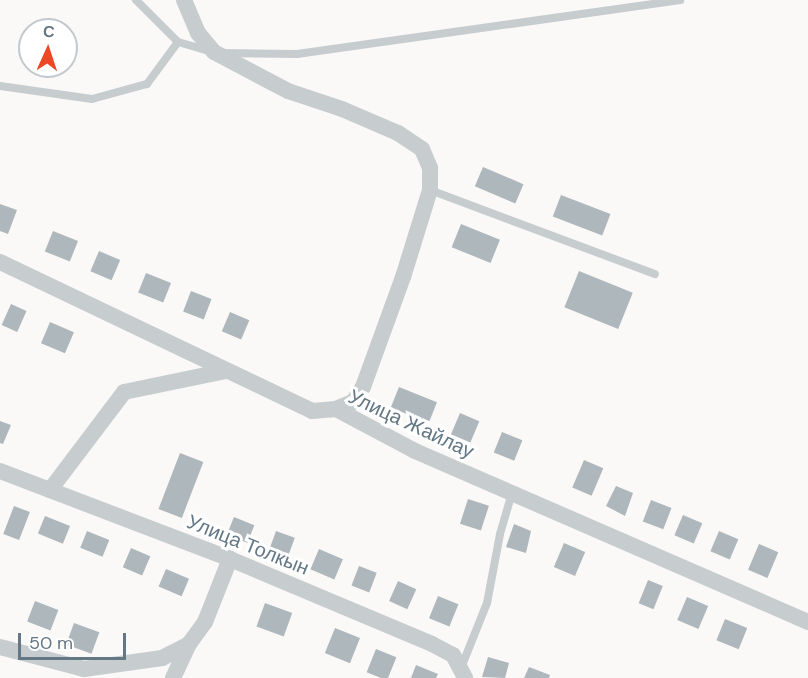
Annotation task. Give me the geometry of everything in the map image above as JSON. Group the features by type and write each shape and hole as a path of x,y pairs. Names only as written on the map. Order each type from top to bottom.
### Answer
{"street":[{"path":"184,0 198,33 214,52 288,91 342,109 398,133 422,149 430,168 430,190 403,278 363,387 353,402 336,410"},
{"name":"Улица Жайлау","path":"0,262 312,411 336,410 415,450 808,622"},
{"path":"50,490 124,392 225,370"},
{"name":"Улица Толкын","path":"0,471 230,559 432,644 453,655 463,674"},
{"path":"173,678 189,644 205,622 230,559"},
{"path":"0,647 84,669 162,658 189,644"}],"lane":[{"path":"136,0 178,42 214,52 297,54 680,0"},
{"path":"0,86 92,99 147,84 178,42"},
{"path":"430,190 655,274"},
{"path":"463,674 487,603 500,534 512,493"}],"building":[{"path":"483,167 524,184 515,204 475,186"},
{"path":"561,195 610,214 602,235 553,216"},
{"path":"0,204 17,210 8,234 0,231"},
{"path":"461,224 500,240 491,263 452,247"},
{"path":"53,231 78,241 70,262 45,251"},
{"path":"99,251 120,260 112,280 90,271"},
{"path":"579,271 633,293 618,329 564,307"},
{"path":"146,273 171,283 163,303 138,292"},
{"path":"191,291 212,299 204,319 183,312"},
{"path":"11,304 27,311 17,332 2,325"},
{"path":"230,312 249,320 241,340 222,331"},
{"path":"50,322 74,332 65,353 41,343"},
{"path":"399,387 437,402 429,423 391,407"},
{"path":"460,413 479,421 470,442 451,434"},
{"path":"0,421 11,425 3,444 0,443"},
{"path":"502,432 522,440 514,461 494,452"},
{"path":"180,453 203,462 182,518 158,509"},
{"path":"584,460 603,468 592,496 572,488"},
{"path":"616,486 633,493 625,516 606,506"},
{"path":"468,499 489,506 481,531 460,524"},
{"path":"651,500 672,508 663,529 643,521"},
{"path":"14,506 30,512 19,540 3,534"},
{"path":"683,515 702,523 694,543 674,535"},
{"path":"45,516 70,526 63,544 38,534"},
{"path":"234,517 254,525 247,543 227,535"},
{"path":"514,524 531,531 526,553 506,547"},
{"path":"87,531 109,540 103,557 80,548"},
{"path":"276,531 295,538 287,559 268,552"},
{"path":"719,531 738,539 730,559 710,551"},
{"path":"564,543 585,552 575,576 554,567"},
{"path":"759,544 778,552 767,578 748,570"},
{"path":"131,548 150,556 142,576 123,567"},
{"path":"319,549 343,559 334,579 310,569"},
{"path":"359,566 377,573 369,592 351,586"},
{"path":"166,569 189,579 182,596 159,586"},
{"path":"648,580 663,586 653,609 639,603"},
{"path":"398,581 416,589 407,609 389,601"},
{"path":"438,596 458,604 449,626 429,618"},
{"path":"687,597 708,606 698,629 677,620"},
{"path":"35,601 58,610 50,630 27,622"},
{"path":"265,603 292,613 284,636 256,626"},
{"path":"725,619 747,628 739,649 716,640"},
{"path":"74,623 99,632 92,654 66,645"},
{"path":"335,628 360,638 350,663 325,653"},
{"path":"376,649 396,657 388,678 381,678 367,672"},
{"path":"488,657 509,663 505,678 482,677"},
{"path":"416,665 438,674 436,678 411,678"},
{"path":"529,667 550,675 549,678 524,678"}]}
